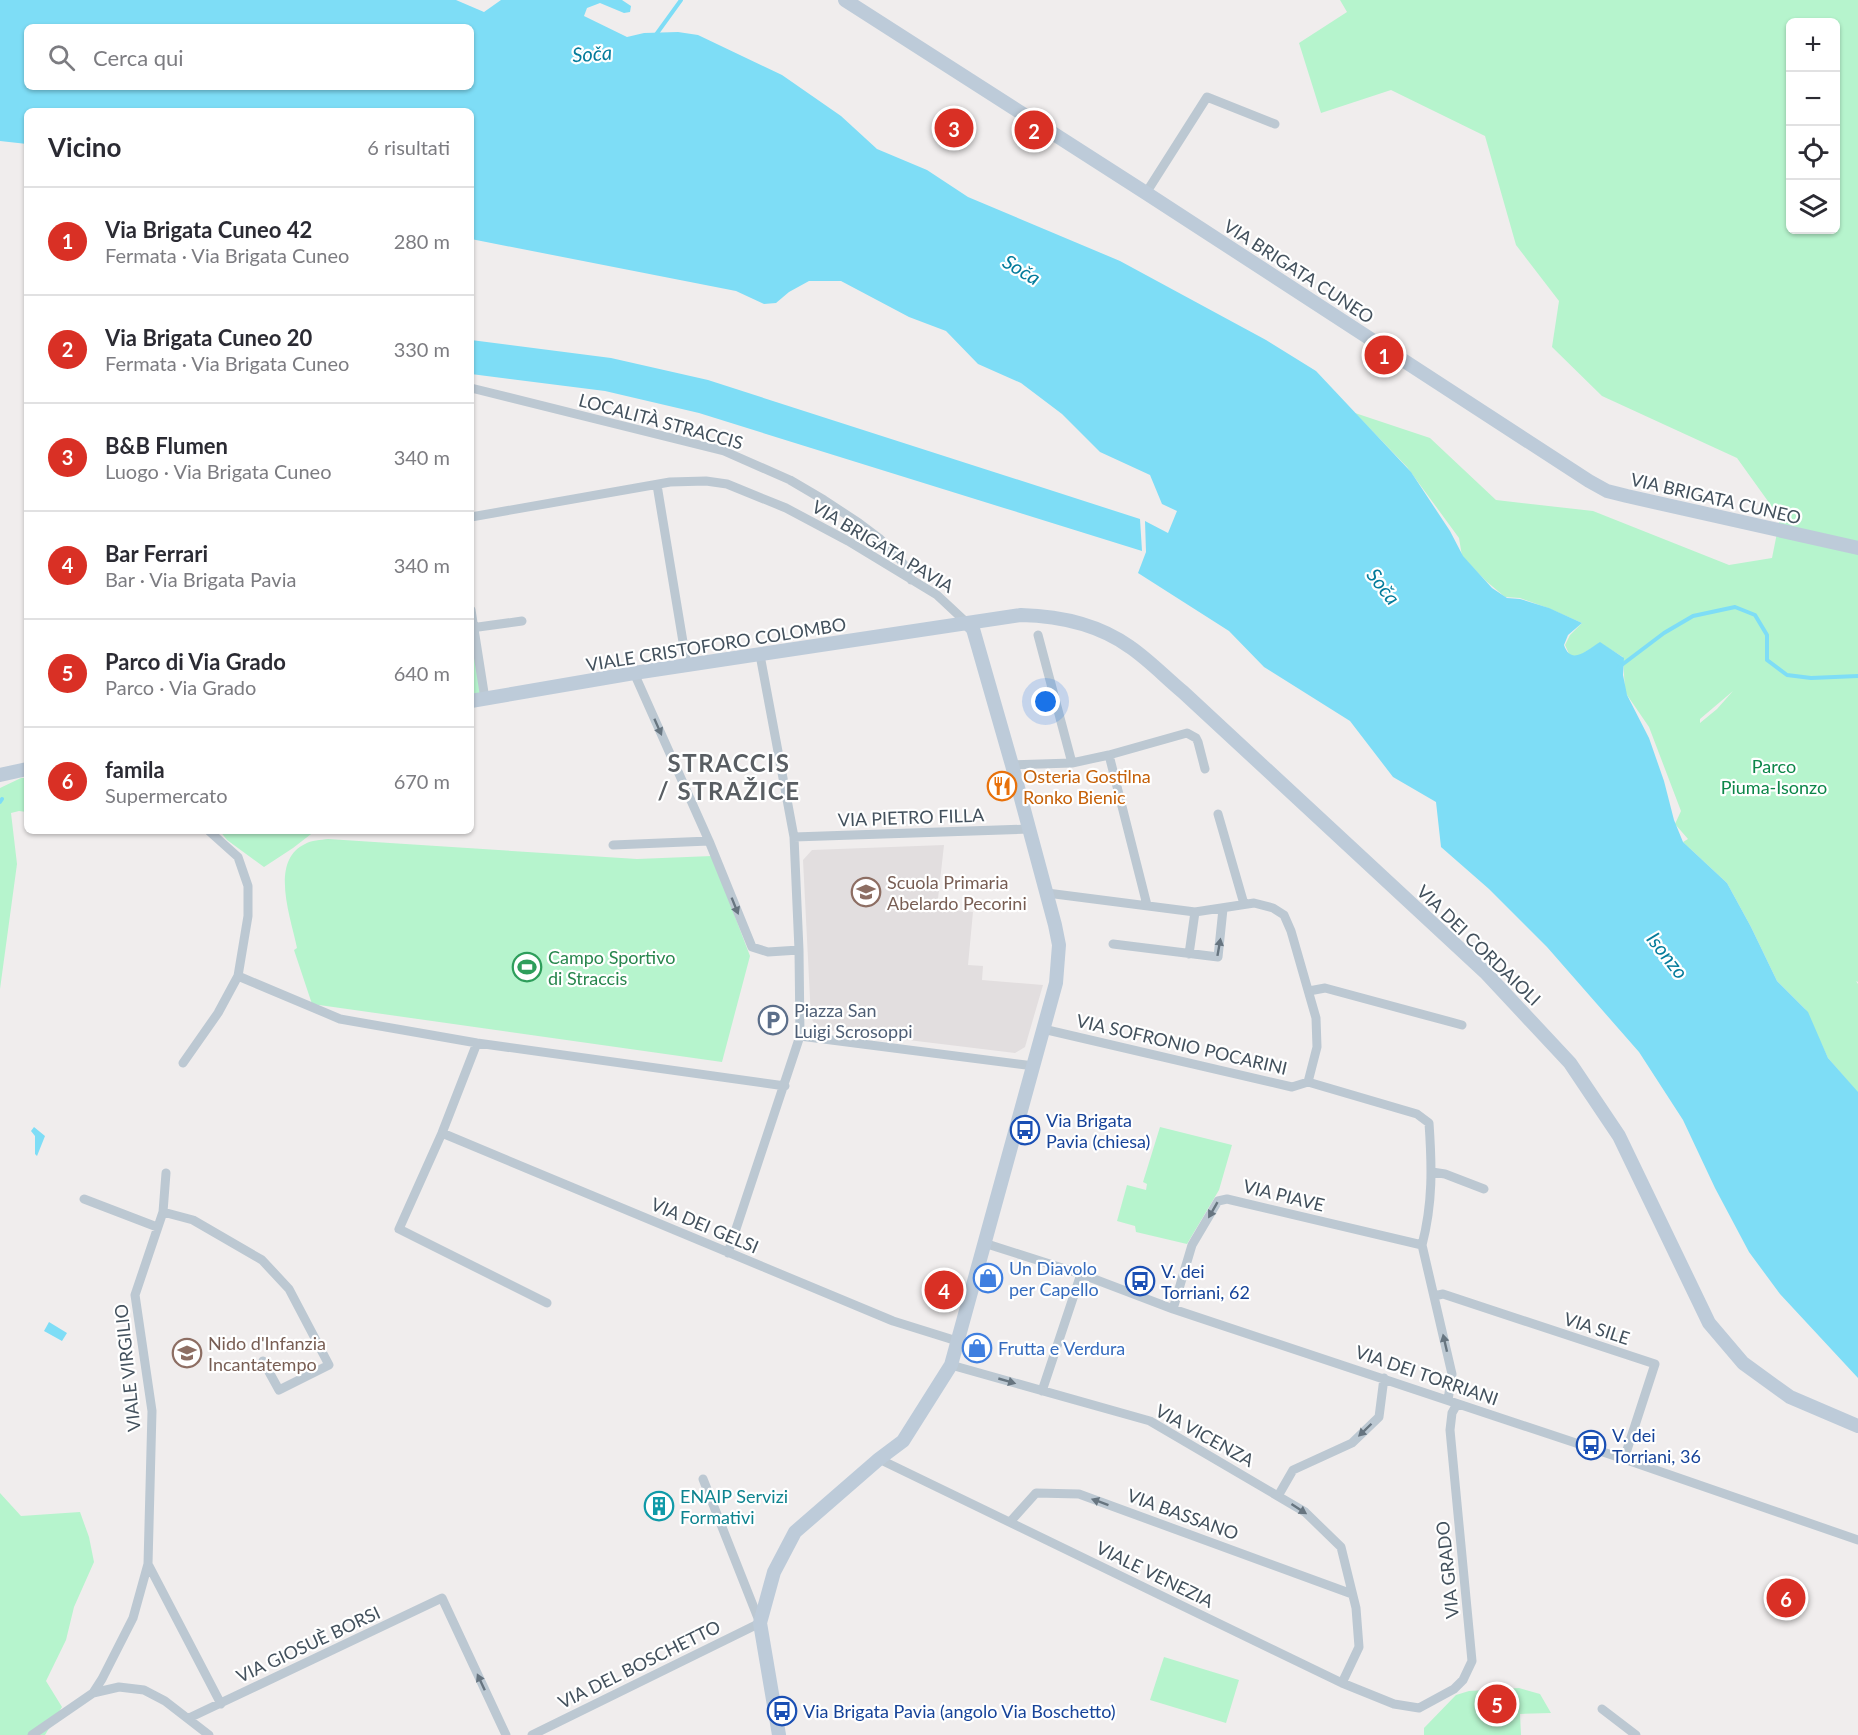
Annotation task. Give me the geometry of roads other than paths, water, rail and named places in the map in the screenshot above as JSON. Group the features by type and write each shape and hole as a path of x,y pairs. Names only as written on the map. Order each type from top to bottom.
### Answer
{"street":[{"name":"VIA BRIGATA CUNEO","path":"845,0 1581,476 1607,490 1671,507 1858,548"},
{"path":"1146,193 1206,97 1275,124"},
{"name":"LOCALITÀ STRACCIS","path":"474,389 724,451 790,480 859,523 879,538 898,557 909,571 911,580"},
{"name":"VIA BRIGATA PAVIA","path":"474,516 688,480 727,484 786,508 848,541 937,595 973,629 1047,893 1059,945 1056,983 951,1365 903,1441 795,1532 774,1572 759,1623 779,1735"},
{"path":"657,485 687,666"},
{"name":"VIA DEI CORDAIOLI","path":"967,623 1021,615 1039,615 1085,624 1108,633 1131,647 1183,692 1485,972 1570,1064 1619,1136 1709,1323 1743,1362 1790,1397 1858,1426"},
{"path":"474,628 522,621"},
{"name":"VIALE CRISTOFORO COLOMBO","path":"478,700 634,673 760,656 967,623"},
{"path":"1038,634 1072,763"},
{"path":"474,652 478,700"},
{"path":"728,1253 800,1036 794,837 760,656"},
{"path":"634,673 710,842 752,947 768,952 799,950"},
{"path":"1012,765 1072,763 1187,734 1196,738 1205,769"},
{"path":"1109,755 1147,904"},
{"path":"2,773 24,769"},
{"path":"1218,814 1244,904"},
{"name":"VIA PIETRO FILLA","path":"794,837 1029,829"},
{"path":"183,1063 218,1013 238,976 248,916 248,886 238,857 212,834"},
{"path":"613,845 710,842"},
{"path":"1047,893 1147,904 1195,912 1244,904 1262,905 1273,908 1284,915 1291,931 1316,1018 1317,1047 1308,1082"},
{"path":"1113,944 1218,957 1223,909"},
{"path":"1189,954 1195,912"},
{"path":"238,976 340,1019 477,1043 785,1086"},
{"path":"1309,991 1325,988 1462,1025"},
{"name":"VIA SOFRONIO POCARINI","path":"1043,1029 1292,1087 1308,1082 1417,1114 1428,1123 1432,1172"},
{"path":"800,1036 1034,1065"},
{"path":"477,1043 442,1133 399,1229 547,1303"},
{"name":"VIA DEI GELSI","path":"442,1133 894,1321 957,1341"},
{"path":"1452,1402 1452,1374 1422,1245 1428,1221 1432,1172 1445,1174 1484,1189"},
{"name":"VIALE VIRGILIO","path":"93,1693 133,1618 148,1564 152,1411 135,1295 163,1212 166,1173"},
{"name":"VIA PIAVE","path":"1173,1309 1192,1245 1218,1201 1227,1198 1422,1245"},
{"path":"84,1199 157,1227"},
{"path":"163,1212 193,1220 262,1260 289,1290 329,1365 279,1390 263,1361"},
{"name":"VIA DEI TORRIANI","path":"984,1243 1081,1274 1173,1309 1384,1378 1858,1540"},
{"path":"1042,1391 1081,1274"},
{"name":"VIA SILE","path":"1434,1296 1443,1294 1655,1364 1624,1459"},
{"name":"VIA VICENZA","path":"951,1365 1150,1421 1305,1512 1341,1547 1356,1608 1359,1647 1342,1683"},
{"path":"1278,1496 1293,1470 1352,1443 1379,1417 1384,1378"},
{"name":"VIA GRADO","path":"1419,1708 1454,1689 1463,1680 1472,1660 1450,1430 1452,1402"},
{"name":"VIALE VENEZIA","path":"879,1459 1342,1683 1394,1704 1419,1708"},
{"path":"703,1479 759,1623"},
{"name":"VIA BASSANO","path":"1010,1522 1036,1493 1079,1494 1352,1594"},
{"name":"VIALE VIRGILIO","path":"148,1564 221,1704"},
{"name":"VIA GIOSUÈ BORSI","path":"189,1718 442,1598 506,1735"},
{"name":"VIA DEL BOSCHETTO","path":"532,1735 759,1623"},
{"path":"32,1735 93,1693 118,1687 144,1690 165,1701 209,1735"},
{"path":"1602,1709 1636,1735"}],"water":[{"path":"0,0 456,0 484,12 501,0 622,0 631,6 630,12 624,13 600,3 587,8 584,16 627,37 644,33 678,32 698,35 782,75 841,116 877,149 927,170 968,197 1120,261 1266,340 1316,371 1411,472 1450,531 1463,556 1492,588 1507,598 1520,599 1549,608 1582,623 1568,635 1564,645 1571,655 1585,652 1600,642 1624,658 1623,675 1627,695 1649,738 1683,842 1727,883 1777,981 1808,1012 1828,1058 1858,1092 1858,1378 1780,1294 1749,1252 1683,1120 1639,1052 1547,947 1489,889 1441,847 1436,802 1393,777 1350,721 1264,667 1229,631 1138,573 1146,552 1145,521 1168,533 1177,511 1162,504 1150,475 1100,452 1062,414 1021,383 978,364 946,331 909,317 841,281 809,281 789,292 776,303 764,304 736,291 474,240 474,108 24,108 24,144 0,141"},
{"path":"474,340 611,358 708,380 1140,519 1142,551 699,413 605,391 474,374"},
{"path":"34,1127 45,1136 37,1156 35,1136 31,1131"},
{"path":"49,1322 67,1333 62,1341 44,1331"}],"waterway":[{"path":"655,36 681,0"},
{"path":"1619,667 1664,633 1693,616 1735,607 1755,615 1767,635 1767,660 1787,675 1811,678 1858,676"}],"place":[{"name":"B&B Flumen","path":"954,128"},
{"name":"Via Brigata Cuneo 20","path":"1034,130"},
{"name":"Via Brigata Cuneo 42","path":"1384,355"},
{"name":"Osteria Gostilna Ronko Bienic","path":"1002,786"},
{"name":"Scuola Primaria Abelardo Pecorini","path":"866,892"},
{"name":"Campo Sportivo di Straccis","path":"527,967"},
{"name":"Piazza San Luigi Scrosoppi","path":"773,1020"},
{"name":"Via Brigata Pavia (chiesa)","path":"1025,1130"},
{"name":"Un Diavolo per Capello","path":"988,1278"},
{"name":"V. dei Torriani, 62","path":"1140,1281"},
{"name":"Bar Ferrari","path":"944,1290"},
{"name":"Frutta e Verdura","path":"977,1348"},
{"name":"Nido d'Infanzia Incantatempo","path":"187,1353"},
{"name":"V. dei Torriani, 36","path":"1591,1445"},
{"name":"ENAIP Servizi Formativi","path":"659,1506"},
{"name":"famila","path":"1786,1598"},
{"name":"Parco di Via Grado","path":"1497,1704"},
{"name":"Via Brigata Pavia (angolo Via Boschetto)","path":"782,1711"}],"district":[{"name":"STRACCIS / STRAŽICE","path":"729,776"}],"water label":[{"name":"Soča","path":"592,53"},
{"name":"Soča","path":"1022,269"},
{"name":"Soča","path":"1384,586"},
{"name":"Isonzo","path":"1668,955"}],"park label":[{"name":"Parco Piuma-Isonzo","path":"1774,776"}]}
